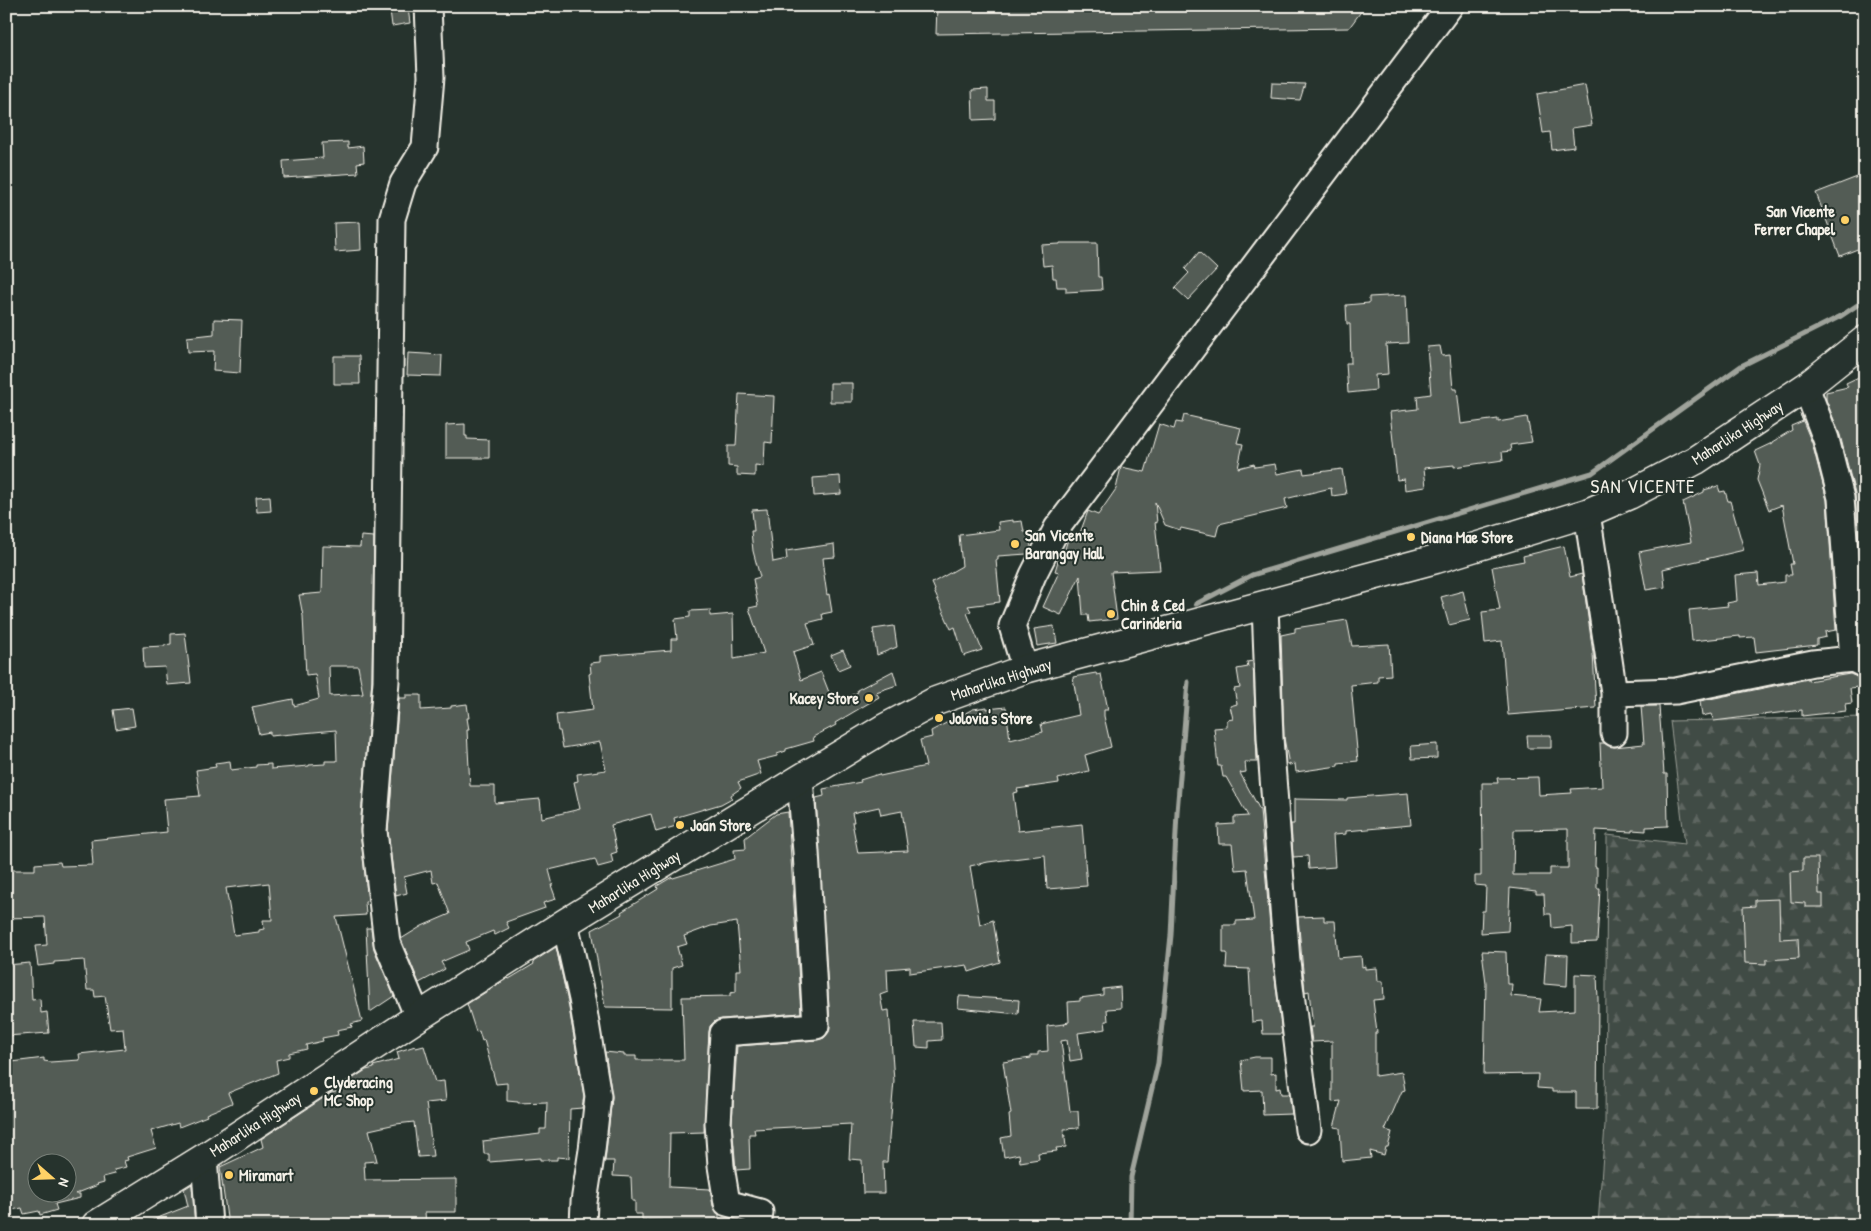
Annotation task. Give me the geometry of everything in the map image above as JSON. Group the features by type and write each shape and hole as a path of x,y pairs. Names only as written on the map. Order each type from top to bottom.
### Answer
{"highway":[{"name":"Maharlika Highway","path":"96,1225 204,1158 565,923 800,779 884,729 936,701 1024,668 1436,560 1588,513 1630,495 1696,460 1806,387 1863,344"}],"street":[{"path":"418,1017 386,943 374,831 386,681 392,219 403,183 426,147 431,77 428,6"},
{"path":"1024,668 1012,626 1033,575 1057,528 1450,6"},
{"path":"1614,693 1676,691 1812,664 1859,662 1841,498 1826,439 1806,387"},
{"path":"1588,513 1614,693 1614,733"},
{"path":"1265,605 1270,738 1287,961 1308,1130"},
{"path":"758,1225 760,1212 727,1204 721,1166 718,1123 723,1033 816,1026 800,779"},
{"path":"565,923 582,999 598,1096 584,1202 583,1225"},
{"path":"204,1158 209,1225"}],"green space":[{"path":"1865,717 1865,1225 1598,1225 1605,1125 1607,835 1685,844 1670,721"}],"building":[{"path":"937,6 1365,6 1349,28 936,34"},
{"path":"408,8 410,23 392,26 390,10"},
{"path":"1272,83 1305,84 1300,100 1271,98"},
{"path":"1585,85 1592,125 1572,128 1574,147 1552,150 1550,132 1543,133 1537,94"},
{"path":"988,89 988,101 995,101 995,119 973,120 972,90"},
{"path":"348,142 348,148 363,146 364,162 357,163 358,173 284,178 283,161 323,158 322,143"},
{"name":"San Vicente Ferrer Chapel","path":"1865,174 1865,246 1840,256 1816,193"},
{"path":"360,222 361,250 335,252 334,223"},
{"path":"1097,243 1098,277 1101,277 1102,290 1066,292 1066,287 1057,287 1056,278 1053,278 1052,265 1043,266 1041,245"},
{"path":"1199,252 1217,269 1188,300 1175,288 1189,273 1185,269"},
{"path":"1406,295 1408,343 1386,344 1388,374 1375,375 1376,390 1348,393 1346,363 1351,363 1350,324 1347,324 1346,305 1369,303 1369,297"},
{"path":"214,319 242,320 240,373 213,371 214,351 188,352 187,337 214,334"},
{"path":"1440,346 1442,356 1450,355 1453,389 1457,389 1461,424 1498,419 1498,422 1527,417 1532,442 1510,445 1511,451 1502,452 1503,460 1454,467 1454,465 1424,468 1426,487 1405,490 1404,479 1397,480 1390,412 1418,409 1417,396 1431,394 1427,347"},
{"path":"408,353 442,355 441,376 407,375"},
{"path":"334,356 359,356 360,384 334,384"},
{"path":"1865,374 1865,555 1862,555 1865,577 1865,623 1855,494 1840,435 1826,400 1826,392 1848,387 1846,383"},
{"path":"830,383 852,383 852,402 830,402"},
{"path":"739,394 774,396 772,443 765,442 764,466 755,465 755,476 737,475 737,467 728,466 728,446 736,446"},
{"path":"1184,415 1241,428 1237,443 1243,444 1238,468 1254,464 1255,467 1275,464 1277,474 1303,469 1304,474 1342,469 1346,494 1332,496 1331,488 1285,499 1287,508 1219,524 1216,536 1181,528 1180,530 1165,525 1155,502 1160,570 1111,572 1117,619 1089,622 1088,615 1083,615 1080,576 1061,615 1043,607 1059,572 1055,571 1061,551 1064,552 1069,536 1071,534 1079,536 1088,511 1098,515 1116,489 1121,467 1145,472 1159,424 1174,429 1176,422 1182,423"},
{"path":"1803,421 1812,443 1827,500 1836,630 1825,632 1826,637 1817,639 1817,645 1756,652 1754,637 1740,638 1740,636 1692,641 1689,610 1728,606 1727,603 1737,601 1735,575 1758,573 1759,585 1785,582 1785,575 1792,575 1790,564 1793,564 1782,505 1769,510 1757,480 1760,465 1755,451 1772,443 1792,430 1791,426"},
{"path":"465,424 465,436 467,436 467,439 489,440 489,458 446,458 446,425"},
{"path":"840,476 841,494 814,496 813,478"},
{"path":"1718,486 1720,492 1725,491 1728,501 1730,501 1744,550 1663,569 1665,587 1646,590 1639,552 1691,542 1683,502 1704,492 1704,490"},
{"path":"270,496 271,511 257,512 256,497"},
{"path":"767,509 773,562 787,559 786,551 834,544 835,557 823,558 827,595 829,594 832,612 822,614 823,619 807,623 814,645 793,652 801,680 821,672 834,705 858,692 857,690 893,671 897,685 876,692 879,697 835,723 836,725 813,737 814,741 786,749 786,751 777,754 777,756 757,761 761,774 738,782 741,788 731,795 732,798 721,804 674,818 676,826 656,832 651,814 611,825 617,852 611,854 613,863 598,867 595,859 549,870 553,885 551,885 556,899 543,903 545,908 506,922 509,928 495,935 493,931 466,942 469,950 441,962 445,969 419,983 401,939 422,926 450,914 438,882 433,883 431,870 404,877 407,893 396,896 388,831 399,698 406,698 406,695 421,695 421,710 451,708 451,706 467,704 470,786 495,786 495,803 540,799 542,818 580,809 574,782 578,781 577,774 606,770 600,742 563,748 556,715 593,710 589,674 591,673 590,663 600,662 600,656 671,650 671,639 677,639 675,619 690,617 690,611 710,610 710,616 733,614 734,659 764,653 749,608 758,606 753,579 760,577 753,551 751,531 754,531 752,510"},
{"path":"1013,520 1013,522 1022,521 1024,532 1029,532 1031,548 1027,554 998,556 998,560 996,560 1000,602 968,606 971,611 967,613 982,650 964,656 955,627 951,629 932,583 962,566 959,535 999,530 998,522"},
{"path":"361,536 374,537 372,680 360,830 368,901 365,902 366,915 336,917 362,1021 351,1024 352,1027 337,1030 338,1035 322,1038 323,1041 306,1045 307,1049 289,1053 289,1057 276,1060 278,1073 228,1093 232,1103 206,1114 207,1116 179,1127 178,1123 151,1131 156,1148 127,1157 128,1160 124,1161 126,1167 114,1170 115,1174 103,1177 104,1182 98,1185 78,1193 78,1154 28,1154 28,1204 55,1204 57,1210 40,1215 39,1211 24,1214 22,1208 6,1211 6,1161 9,1133 6,1132 6,1084 11,1084 12,1062 44,1058 44,1061 50,1062 80,1060 79,1054 125,1049 123,1028 110,1029 105,996 95,997 94,990 87,990 84,960 54,962 54,964 38,966 35,946 47,945 45,917 6,918 6,870 35,870 35,864 60,862 61,866 93,865 91,840 167,832 164,799 200,796 196,770 216,767 215,763 230,761 231,770 256,767 256,765 271,764 271,769 309,766 325,764 325,761 337,761 336,730 270,736 270,732 259,734 252,707 293,699 294,706 319,699 315,674 306,675 303,616 299,595 322,593 323,546 360,547","holes":["329,666 358,666 363,694 330,696","269,883 272,920 263,920 264,929 259,930 259,932 234,935 226,888"]},
{"path":"1564,546 1570,577 1582,574 1593,653 1596,708 1508,715 1502,641 1485,643 1482,612 1500,610 1492,567 1524,561 1523,556"},
{"path":"1463,591 1470,620 1449,625 1441,597"},
{"path":"1347,620 1352,646 1389,644 1391,675 1378,676 1378,682 1351,685 1358,761 1338,763 1338,766 1296,772 1295,764 1289,765 1284,738 1281,635 1295,632 1295,628"},
{"path":"894,626 897,647 877,655 873,629"},
{"path":"1054,626 1057,643 1037,646 1034,629"},
{"path":"185,633 191,683 167,685 165,667 144,668 143,647 171,644 171,634"},
{"path":"843,650 850,665 838,670 831,655"},
{"path":"1253,661 1257,762 1245,762 1246,772 1240,773 1260,810 1273,962 1282,1034 1263,1034 1262,1021 1252,1022 1249,969 1226,968 1227,953 1223,953 1223,925 1236,925 1236,921 1254,920 1247,869 1235,870 1232,844 1219,844 1218,825 1234,824 1234,817 1248,816 1226,777 1223,777 1221,766 1218,766 1214,728 1227,727 1227,720 1233,719 1230,706 1237,704 1234,689 1240,688 1237,669 1248,667 1247,662"},
{"path":"1096,673 1097,675 1101,674 1108,710 1104,710 1104,716 1111,747 1085,755 1089,771 1058,779 1059,783 1017,789 1018,792 1013,793 1018,831 1082,824 1087,886 1047,889 1045,855 970,866 980,925 993,920 1000,962 969,972 967,965 910,973 910,967 887,969 888,992 880,995 883,1011 889,1010 894,1081 887,1162 883,1162 884,1193 863,1193 862,1160 849,1159 851,1124 754,1129 755,1134 749,1134 750,1169 736,1170 732,1123 737,1046 817,1040 824,1038 829,1032 816,798 824,796 823,789 861,782 860,780 879,774 880,776 926,766 920,740 932,737 931,731 973,709 1006,707 1010,740 1043,732 1041,724 1079,715 1073,677","holes":["879,807 881,815 902,811 908,851 858,853 852,813"]},
{"path":"1850,674 1857,677 1858,687 1850,688 1852,703 1845,704 1846,711 1802,716 1802,710 1714,721 1711,714 1702,716 1700,701 1808,679 1808,681"},
{"path":"1641,706 1659,706 1664,774 1667,774 1668,826 1646,827 1646,831 1632,830 1632,832 1596,830 1595,867 1597,867 1597,888 1600,888 1597,942 1572,943 1572,926 1552,928 1551,914 1545,914 1544,894 1536,894 1536,891 1510,888 1508,931 1481,933 1482,911 1485,911 1486,886 1475,885 1475,876 1481,876 1481,850 1483,850 1482,783 1498,783 1497,778 1538,777 1539,795 1572,793 1571,789 1602,787 1600,743 1614,747 1644,744","holes":["1568,829 1568,868 1550,868 1550,875 1513,875 1514,830"]},
{"path":"132,708 135,726 116,729 113,710"},
{"path":"1527,735 1551,735 1551,748 1528,748"},
{"path":"1437,744 1437,758 1412,759 1411,746"},
{"path":"1408,793 1411,825 1346,831 1346,834 1333,835 1335,867 1309,869 1308,856 1293,857 1291,824 1294,824 1294,799 1347,800 1347,798"},
{"path":"788,812 801,1013 722,1019 715,1021 710,1026 704,1132 670,1133 669,1187 710,1189 713,1206 719,1214 719,1225 661,1225 662,1221 642,1220 642,1214 635,1214 635,1201 632,1201 631,1177 613,1176 614,1161 605,1161 612,1097 605,1052 624,1054 624,1056 636,1056 636,1060 684,1060 682,997 730,996 730,993 736,992 736,970 741,970 737,922 711,926 684,936 687,944 677,947 682,965 672,968 672,1008 605,1007 592,930 622,914 621,912 658,889 657,886 672,877 735,859 734,850 746,849 745,838 776,814"},
{"path":"1803,858 1818,858 1819,894 1823,894 1823,907 1805,907 1805,903 1791,902 1790,872 1803,871"},
{"path":"1779,899 1780,939 1798,938 1799,958 1766,960 1766,964 1745,963 1743,907 1755,906 1755,900"},
{"path":"1324,916 1324,921 1335,921 1338,958 1361,956 1362,967 1365,966 1365,969 1377,968 1378,981 1383,981 1384,999 1373,1000 1377,1033 1375,1033 1375,1076 1402,1072 1405,1090 1402,1091 1385,1130 1392,1132 1388,1147 1386,1147 1384,1155 1370,1151 1371,1158 1342,1161 1340,1128 1334,1127 1341,1101 1332,1102 1332,1041 1312,1042 1310,1027 1313,1027 1309,991 1305,992 1298,917"},
{"path":"366,928 371,928 374,949 394,996 370,1012"},
{"path":"556,947 568,1002 584,1096 582,1108 570,1109 569,1158 557,1157 557,1160 540,1160 540,1158 489,1162 489,1154 484,1154 483,1141 540,1134 540,1129 546,1129 547,1102 518,1103 507,1101 507,1083 496,1084 484,1040 482,1041 479,1031 476,1032 467,1004 534,964 533,962"},
{"path":"1482,951 1506,952 1507,984 1512,984 1511,996 1541,999 1539,1012 1575,1010 1575,974 1597,975 1597,1109 1576,1109 1576,1092 1552,1092 1552,1089 1537,1088 1538,1074 1484,1075 1486,983"},
{"path":"1546,954 1568,955 1567,986 1544,984"},
{"path":"30,963 32,1000 40,999 41,1013 47,1012 49,1033 6,1036 6,965"},
{"path":"1120,987 1121,1008 1107,1009 1108,1021 1105,1021 1106,1029 1078,1033 1082,1059 1070,1061 1067,1040 1061,1041 1070,1111 1078,1111 1079,1128 1064,1129 1066,1147 1056,1148 1057,1151 1038,1153 1039,1159 1020,1162 1019,1154 1004,1157 1001,1138 1011,1136 1009,1115 1011,1114 1003,1062 1031,1058 1031,1055 1038,1055 1038,1052 1048,1051 1047,1026 1069,1022 1068,1002 1080,1001 1080,998 1103,995 1103,989"},
{"path":"959,996 1019,1000 1018,1014 958,1008"},
{"path":"914,1022 941,1022 942,1040 929,1041 929,1048 916,1047"},
{"path":"415,1046 416,1048 424,1046 435,1082 444,1081 446,1101 426,1103 433,1156 418,1157 414,1122 369,1130 377,1161 364,1162 365,1180 456,1179 456,1212 425,1212 426,1225 228,1225 220,1167 263,1147 261,1139 331,1093 336,1092 335,1090 366,1070 374,1068 373,1066 399,1059 397,1052"},
{"path":"1255,1057 1271,1057 1271,1074 1276,1073 1276,1089 1280,1088 1281,1094 1289,1094 1292,1114 1263,1115 1262,1090 1244,1091 1241,1060"},
{"path":"192,1184 195,1225 145,1225 145,1223 188,1206 184,1189"}],"waterway":[{"path":"1196,604 1252,575 1592,473 1741,366 1841,316 1865,300"},
{"path":"1130,1225 1131,1177 1158,1063 1171,935 1177,812 1188,682"}],"place":[{"name":"San Vicente Ferrer Chapel","path":"1845,220"},
{"name":"Diana Mae Store","path":"1411,537"},
{"name":"San Vicente Barangay Hall","path":"1015,544"},
{"name":"Chin & Ced Carinderia","path":"1111,614"},
{"name":"Kacey Store","path":"869,698"},
{"name":"Jolovia's Store","path":"939,718"},
{"name":"Joan Store","path":"680,825"},
{"name":"Clyderacing MC Shop","path":"314,1091"},
{"name":"Miramart","path":"229,1175"}],"district":[{"name":"SAN VICENTE","path":"1643,486"}]}
